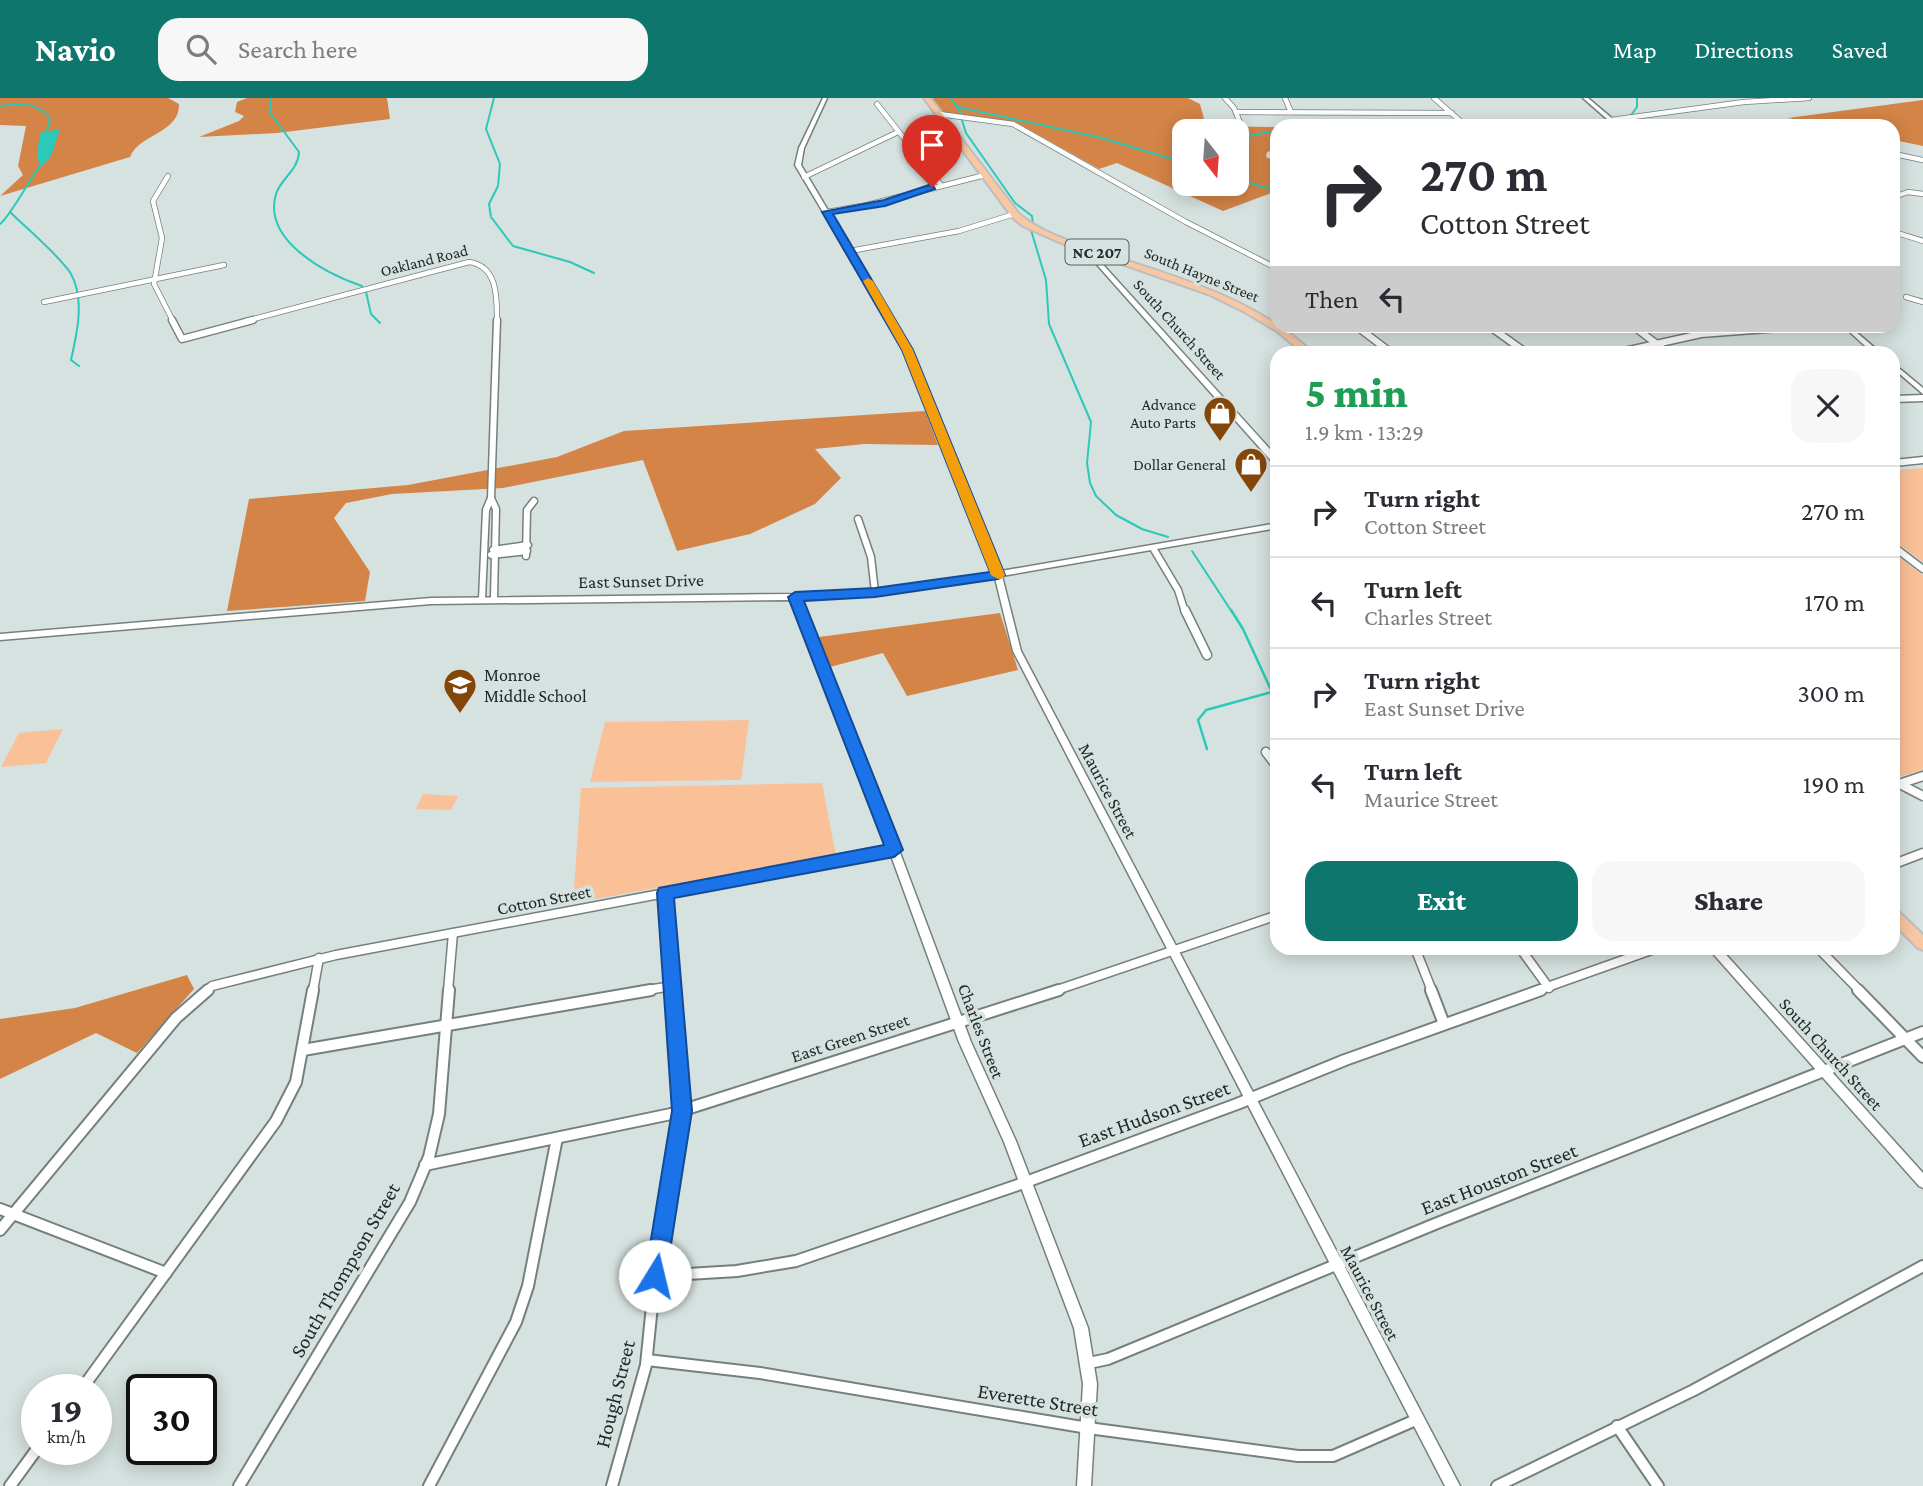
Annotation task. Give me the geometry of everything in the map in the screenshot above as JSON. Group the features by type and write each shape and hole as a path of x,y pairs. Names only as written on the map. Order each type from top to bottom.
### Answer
{"main road":[{"name":"South Hayne Street","path":"927,98 1014,214 1032,228 1243,308 1270,324"},
{"name":"South Hayne Street","path":"1285,333 1301,346"},
{"path":"1900,922 1923,944"}],"street":[{"path":"825,98 814,128 799,152 798,165 804,177 832,168 863,148 898,132"},
{"path":"1225,98 1239,119"},
{"path":"1285,98 1292,112"},
{"path":"1434,98 1458,119"},
{"path":"1585,98 1610,119"},
{"path":"1619,119 1809,98"},
{"path":"877,104 940,184"},
{"path":"1236,112 1452,113"},
{"path":"939,114 1013,124 1186,222 1270,265"},
{"path":"1900,155 1923,160"},
{"path":"827,212 885,203 940,184 985,175"},
{"path":"153,279 162,238 153,201 168,176"},
{"name":"Maurice Street","path":"804,177 908,350 998,575 1017,651 1248,1099 1453,1486"},
{"path":"1900,195 1908,192 1923,194"},
{"path":"850,251 959,231 1014,214"},
{"path":"1900,234 1923,241"},
{"name":"South Church Street","path":"1085,248 1270,454"},
{"name":"Oakland Road","path":"153,279 182,339 459,262 470,260 483,263 495,284 497,306 491,498 486,510 482,599"},
{"path":"44,302 224,265"},
{"path":"1906,297 1923,302"},
{"path":"1365,333 1382,346"},
{"path":"1499,333 1517,346"},
{"path":"1643,333 1660,346"},
{"path":"1640,346 1710,333"},
{"path":"1854,333 1870,346"},
{"path":"1900,371 1923,392"},
{"path":"1900,399 1923,398"},
{"path":"1900,462 1923,460"},
{"name":"Oakland Road","path":"491,498 496,509 494,598"},
{"path":"484,555 527,551 527,510 534,501"},
{"path":"858,519 871,557 875,593"},
{"name":"East Sunset Drive","path":"0,637 369,605 494,598 795,597 875,593 998,575 1270,526"},
{"path":"1153,548 1178,590 1189,624 1207,655"},
{"path":"1900,552 1923,569"},
{"name":"Charles Street","path":"795,597 957,1020 1025,1182 1081,1328 1089,1363 1084,1486"},
{"path":"1266,752 1270,757"},
{"path":"1900,782 1923,776"},
{"path":"1900,783 1923,796"},
{"name":"Cotton Street","path":"13,1214 116,1089 202,992 229,979 319,958 894,850"},
{"path":"1900,862 1923,853"},
{"name":"Hough Street","path":"612,1486 647,1360 655,1276 682,1111 666,893"},
{"name":"East Green Street","path":"425,1165 682,1111 1270,918"},
{"name":"South Thompson Street","path":"239,1486 410,1202 425,1165 439,1114 453,933"},
{"path":"1418,955 1444,1024"},
{"path":"1525,955 1549,988"},
{"name":"East Hudson Street","path":"655,1276 737,1271 796,1261 1025,1182 1444,1024 1638,955"},
{"name":"South Church Street","path":"1719,955 1923,1182"},
{"path":"1825,955 1923,1057"},
{"path":"93,1374 276,1121 296,1082 319,958"},
{"path":"303,1050 673,986"},
{"name":"East Houston Street","path":"1089,1363 1108,1359 1923,1032"},
{"path":"429,1486 516,1322 528,1286 556,1138"},
{"path":"0,1209 166,1273"},
{"path":"0,1230 13,1214"},
{"path":"1497,1486 1689,1393 1794,1337 1858,1298 1923,1266"},
{"name":"Everette Street","path":"647,1360 760,1373 1088,1428 1298,1456 1334,1456 1418,1419"},
{"path":"1617,1426 1658,1486"},
{"path":"10,1486 25,1465"}],"shaded area":[{"path":"0,98 168,98 179,104 178,114 173,121 142,143 130,157 0,196 23,175 18,166 26,126 0,125"},
{"path":"247,98 387,98 390,119 277,133 199,137 239,121 244,116 235,112 237,102"},
{"path":"932,98 1188,98 1200,104 1204,119 1172,119 1172,188 1117,163 1099,169 1017,123 943,112"},
{"path":"1923,100 1923,146 1900,141 1900,119 1788,118"},
{"path":"1250,127 1270,127 1270,151 1266,157 1270,159 1270,194 1223,211 1190,196 1250,196"},
{"path":"925,411 938,445 864,444 815,449 841,478 815,504 750,534 677,551 643,460 503,488 392,494 346,503 334,518 370,572 365,601 227,611 249,499 408,485 557,457 624,431"},
{"path":"1923,468 1923,562 1900,545 1900,470"},
{"path":"1900,558 1923,575 1923,770 1900,776"},
{"path":"1000,613 1018,670 907,696 883,653 830,667 819,637"},
{"path":"749,720 741,780 590,782 605,722"},
{"path":"63,729 46,763 1,767 19,733"},
{"path":"822,783 836,856 573,903 581,788"},
{"path":"423,794 458,796 451,810 416,809"},
{"path":"187,975 194,989 137,1053 96,1033 0,1079 0,1019 75,1008"}],"water":[{"path":"60,129 51,156 40,168 37,154 40,133"}],"waterway":[{"path":"270,98 271,114 299,152 296,164 276,194 274,211 279,227 288,241 316,264 362,286"},
{"path":"494,98 486,129 500,164 498,186 489,204 491,217 513,246 570,262 594,273"},
{"path":"951,98 961,113"},
{"path":"1629,119 1637,107 1637,98"},
{"path":"0,106 21,104 39,109 50,118 47,131"},
{"path":"958,107 1102,138 1172,159"},
{"path":"962,120 966,133 1015,203 1032,216 1033,225"},
{"path":"1250,136 1270,132"},
{"path":"0,224 40,165"},
{"path":"1250,183 1270,189"},
{"path":"10,212 52,251 71,274 79,305 71,360 79,366"},
{"path":"1031,230 1046,280 1049,324 1091,422 1087,463 1090,483 1096,496 1116,515 1142,529 1168,537"},
{"path":"366,292 371,314 380,323"},
{"path":"1192,551 1232,612"},
{"path":"1231,610 1243,629 1270,688"},
{"path":"1207,749 1198,720 1206,710 1270,693"}],"slow traffic":[{"path":"868,281 908,350 950,461 998,575"}],"place":[{"name":"Advance Auto Parts","path":"1220,443"},
{"name":"Dollar General","path":"1251,494"},
{"name":"Monroe Middle School","path":"460,715"}],"route":[{"path":"655,1276 682,1111 666,893 894,850 795,597 875,593 998,575 950,461 908,350 827,212 885,203 932,187"}]}
